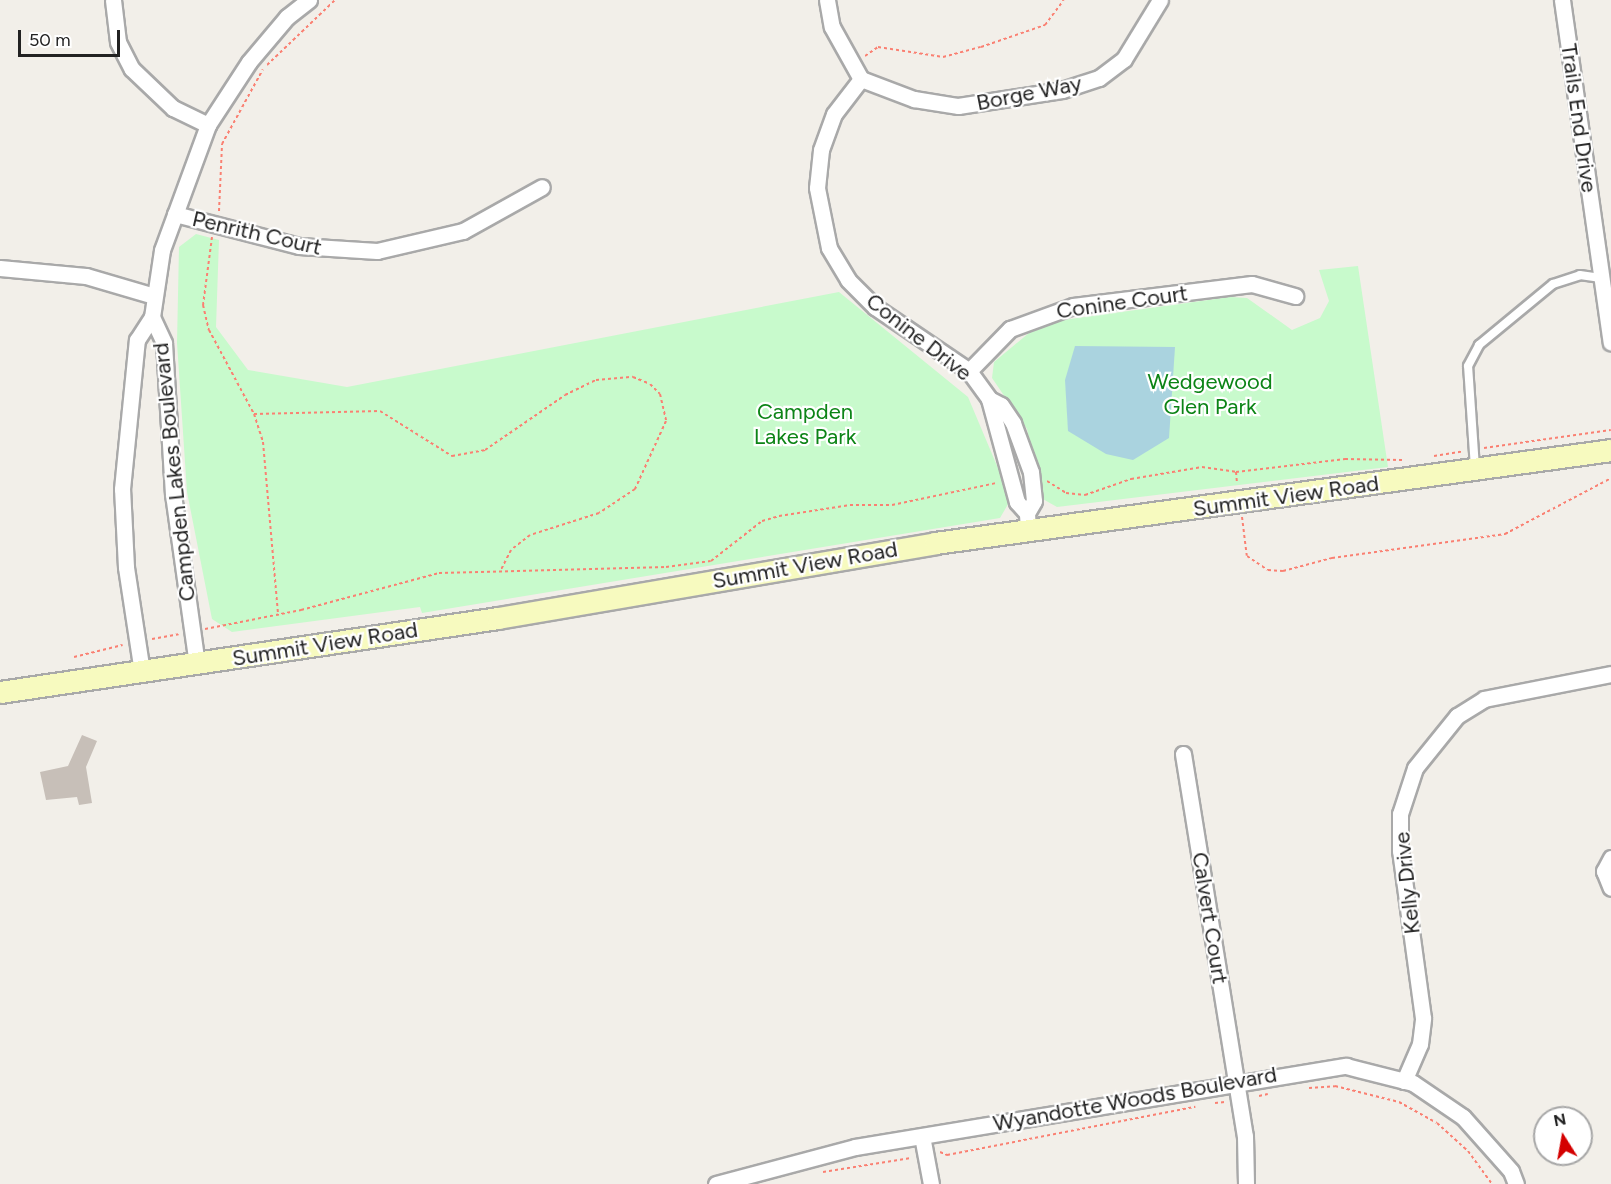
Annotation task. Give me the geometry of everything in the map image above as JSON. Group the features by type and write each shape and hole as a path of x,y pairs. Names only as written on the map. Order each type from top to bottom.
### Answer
{"street":[{"path":"113,0 118,42 132,69 173,108 208,125"},
{"name":"Campden Lakes Boulevard","path":"142,672 126,567 122,489 130,380 137,340 152,317 162,250 208,125 249,62 287,17 309,0"},
{"path":"827,0 832,27 861,79"},
{"name":"Borge Way","path":"861,79 914,99 958,106 1062,90 1099,78 1124,59 1160,0"},
{"name":"Trails End Drive","path":"1562,0 1611,344"},
{"name":"Conine Drive","path":"861,79 834,114 821,150 817,188 829,248 848,280 875,307 969,371 989,399 1017,502 1027,521"},
{"name":"Penrith Court","path":"175,214 299,246 377,251 463,231 542,187"},
{"path":"0,268 86,276 154,296"},
{"name":"Conine Court","path":"969,371 1010,329 1073,306 1252,284 1295,296"},
{"name":"Campden Lakes Boulevard","path":"152,317 164,343 173,494 197,664"},
{"name":"Conine Drive","path":"989,399 1001,405 1014,423 1032,479 1034,501 1027,521"},
{"name":"Summit View Road","path":"0,692 197,664 1027,521 1474,459 1611,450"},
{"name":"Kelly Drive","path":"1404,1081 1420,1044 1423,1018 1400,851 1400,814 1415,768 1457,716 1484,699 1611,674"},
{"name":"Calvert Court","path":"1183,754 1239,1100 1246,1184"},
{"path":"1611,858 1604,871 1611,888"},
{"name":"Wyandotte Woods Boulevard","path":"716,1184 844,1150 1236,1082 1346,1066 1404,1081 1463,1117 1511,1171 1516,1184"},
{"path":"922,1136 931,1184"}],"lane":[{"path":"1474,459 1468,366 1479,345 1553,284 1580,275 1601,278"}],"path":[{"path":"278,615 263,442 254,414 209,330 203,305 215,225 222,144 244,99 264,68 335,0"},
{"path":"853,64 878,47 943,57 981,47 1045,25 1064,0"},
{"path":"254,414 380,411 452,456 485,450 565,395 596,380 633,377 650,384 660,394 666,421 635,489 599,513 530,535 511,549 501,570"},
{"path":"1426,457 1474,459 1611,430"},
{"path":"1032,479 1051,481 1072,496 1085,495 1143,476 1174,475 1202,467 1236,472 1323,461 1414,459"},
{"path":"1236,472 1238,490"},
{"path":"1242,515 1247,556 1268,570 1283,571 1332,558 1505,534 1611,478"},
{"path":"74,657 137,642 278,615 439,573 666,567 711,561 762,521 779,516 850,505 892,505 1013,481"},
{"path":"1302,1088 1335,1086 1399,1102 1437,1123 1468,1151 1492,1184"},
{"path":"811,1174 926,1154 947,1155 1258,1095 1262,1099 1271,1092"}],"green space":[{"name":"Campden Lakes Park","path":"196,234 219,240 216,327 248,370 347,387 839,292 968,397 1011,499 1000,518 422,613 420,607 232,632 212,619 187,492 177,343 179,247"},
{"name":"Wedgewood Glen Park","path":"1358,266 1388,467 1057,507 1041,498 1027,429 992,378 994,362 1029,333 1063,320 1230,297 1247,298 1292,330 1320,318 1329,301 1319,270"}],"water":[{"path":"1075,346 1175,347 1169,438 1133,460 1106,454 1068,431 1065,380"}],"building":[{"path":"82,735 97,741 86,767 92,803 79,805 77,797 46,800 40,772 68,766"}]}
